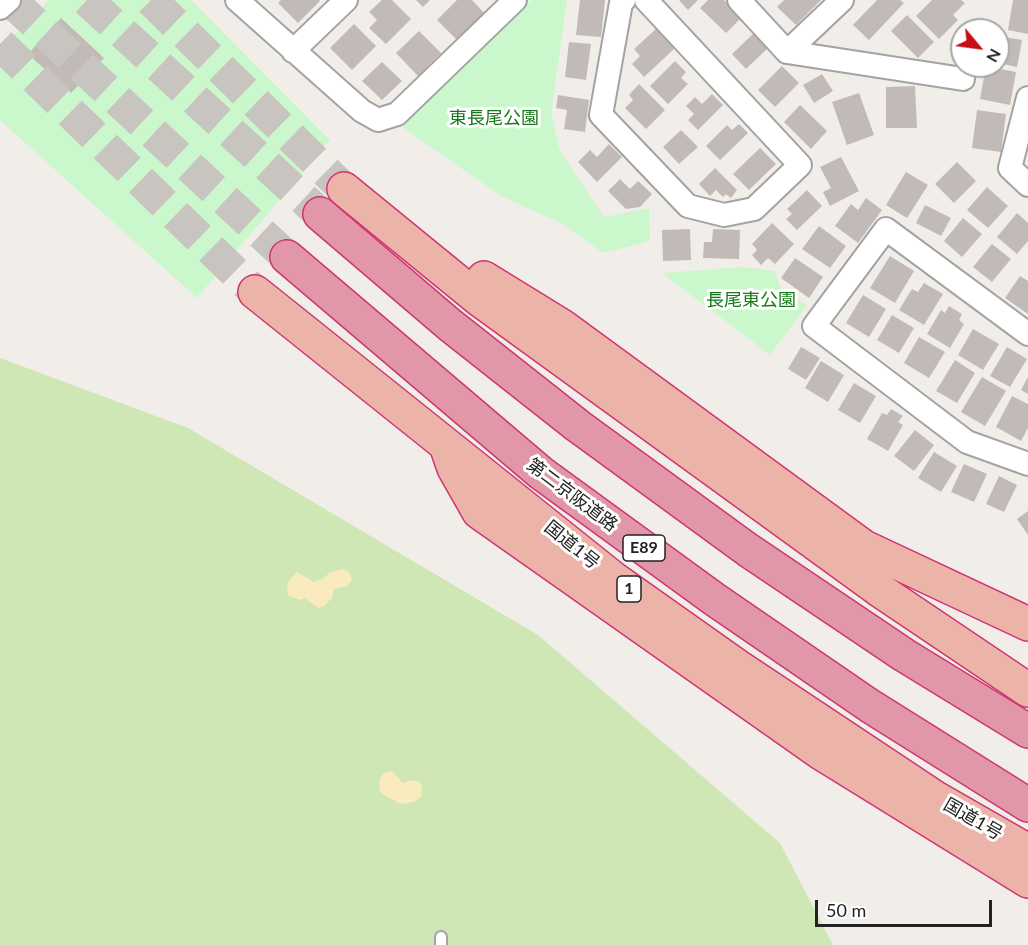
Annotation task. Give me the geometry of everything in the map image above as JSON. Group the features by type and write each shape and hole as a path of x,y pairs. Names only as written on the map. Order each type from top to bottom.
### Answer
{"highway":[{"path":"1028,624 864,547 562,326 356,198 480,300 878,589 1028,690"},
{"path":"320,214 450,325 578,426 748,550 904,655 1028,731"},
{"name":"第二京阪道路","path":"287,256 541,473 870,706 1028,805"},
{"name":"国道1号","path":"255,292 614,579 737,666 934,796 1028,851"},
{"path":"446,443 454,468 479,512 820,753 1028,881"}],"street":[{"path":"0,8 9,0"},
{"path":"237,0 362,111 378,120 397,114 516,0"},
{"path":"293,51 346,0"},
{"path":"624,0 621,3 601,115 688,206 724,215 754,208 800,165 646,0"},
{"path":"739,0 787,52 963,79"},
{"path":"787,52 842,0"},
{"path":"1028,98 1010,168 1028,185"},
{"path":"1028,334 886,229 814,326 967,442 1028,464"}],"green space":[{"path":"49,0 191,0 330,140 197,298 0,120 0,49"},
{"name":"東長尾公園","path":"531,0 567,0 551,113 560,151 604,217 649,208 650,241 603,253 563,224 501,196 398,124"},
{"name":"長尾東公園","path":"744,267 774,271 781,288 807,305 770,355 662,273"},
{"path":"0,358 188,428 538,635 780,843 833,945 0,945"}],"sand":[{"path":"343,569 350,573 352,580 347,586 334,589 332,598 324,606 318,608 305,598 300,600 288,595 287,583 297,572 314,582 331,572"},
{"path":"392,771 403,783 413,780 419,782 422,786 421,797 414,802 401,804 385,796 380,791 379,781 384,773"}],"building":[{"path":"281,0 320,1 298,23 278,3"},
{"path":"382,0 392,0 411,19 386,44 369,28 377,20 369,12"},
{"path":"416,0 430,0 423,7"},
{"path":"457,0 472,0 485,14 458,41 437,20"},
{"path":"580,0 605,0 601,37 576,35"},
{"path":"679,0 698,0 688,10"},
{"path":"708,0 724,0 741,18 726,33 700,8"},
{"path":"784,0 821,0 796,25 777,7"},
{"path":"877,0 900,0 904,3 869,40 853,25"},
{"path":"932,0 961,0 965,3 953,15 956,18 950,18 950,28 939,39 916,16"},
{"path":"1013,0 1028,0 1028,34 1010,30"},
{"path":"907,15 934,42 918,58 891,31"},
{"path":"61,18 104,58 71,93 28,54"},
{"path":"354,24 376,46 352,70 330,48"},
{"path":"656,29 674,49 644,77 632,64 640,56 634,49"},
{"path":"419,31 441,53 418,76 396,53"},
{"path":"755,32 769,47 746,69 732,54"},
{"path":"1010,38 1022,40 1017,67 1010,66"},
{"path":"569,42 591,44 586,80 565,77"},
{"path":"675,61 686,72 681,78 688,84 668,104 650,86"},
{"path":"382,62 402,81 382,100 362,81"},
{"path":"782,66 799,83 775,107 758,90"},
{"path":"1010,71 1016,72 1010,105 980,99 984,78 1010,78"},
{"path":"822,74 833,91 814,103 803,85"},
{"path":"639,84 665,110 646,129 625,108 633,100 629,95"},
{"path":"915,86 917,128 886,128 886,87"},
{"path":"859,93 874,135 847,145 832,102"},
{"path":"712,94 723,105 698,130 688,120 694,114 686,106 695,97 702,104"},
{"path":"558,95 589,100 585,132 564,129 567,110 556,108"},
{"path":"800,105 827,131 811,149 784,122"},
{"path":"977,110 1006,114 1001,152 972,148"},
{"path":"739,124 748,133 720,160 706,146 727,125 732,130"},
{"path":"681,130 698,147 679,164 663,147"},
{"path":"609,144 622,157 597,182 578,162 590,150 597,157"},
{"path":"760,148 776,164 749,190 733,174"},
{"path":"841,157 859,191 830,206 823,192 831,188 820,167"},
{"path":"957,162 976,181 954,203 935,184"},
{"path":"715,168 737,190 731,198 726,194 723,197 716,190 710,196 699,184"},
{"path":"906,172 928,185 907,218 886,205"},
{"path":"620,179 630,189 638,181 652,194 640,207 626,209 608,191"},
{"path":"987,187 1008,206 988,228 967,210"},
{"path":"807,190 822,206 797,230 786,219 792,214 787,209"},
{"path":"866,198 882,210 858,243 835,226 851,204 858,210"},
{"path":"925,205 951,218 941,236 916,223"},
{"path":"1017,213 1028,223 1028,241 1017,254 997,237"},
{"path":"963,218 982,234 962,257 944,241"},
{"path":"772,223 794,244 775,264 768,258 761,265 752,255 757,250 752,244"},
{"path":"819,226 846,246 830,268 802,249"},
{"path":"690,229 691,260 663,261 662,230"},
{"path":"713,229 740,230 739,259 703,258 704,242 712,242"},
{"path":"992,244 1011,259 992,282 973,267"},
{"path":"890,256 914,271 895,303 870,288"},
{"path":"795,258 823,277 809,298 781,278"},
{"path":"1020,276 1028,281 1028,314 1005,298"},
{"path":"924,283 943,294 924,325 899,310 912,289 918,292"},
{"path":"863,295 886,309 869,337 846,323"},
{"path":"949,306 962,314 959,320 964,324 950,348 927,334 941,310 945,313"},
{"path":"892,315 914,328 899,353 877,340"},
{"path":"973,329 999,344 983,370 958,355"},
{"path":"919,337 945,352 929,378 904,363"},
{"path":"801,347 820,358 806,380 788,369"},
{"path":"1007,347 1027,359 1010,387 990,376"},
{"path":"955,360 975,373 957,403 936,391"},
{"path":"821,361 844,375 828,402 805,388"},
{"path":"982,377 1006,391 985,426 961,412"},
{"path":"1028,377 1028,394 1021,390"},
{"path":"854,383 876,396 860,423 838,410"},
{"path":"1012,396 1028,404 1028,428 1021,441 996,427"},
{"path":"891,409 903,416 898,422 903,425 888,451 867,439 882,413 887,415"},
{"path":"915,430 934,445 914,471 894,456"},
{"path":"934,452 957,466 941,492 918,478"},
{"path":"964,464 987,474 974,502 951,492"},
{"path":"999,476 1017,485 1004,512 986,504"},
{"path":"1028,511 1028,535 1017,519"}],"tunnel":[{"path":"10,0 287,257"},
{"path":"87,0 320,214"},
{"path":"151,0 344,189"},
{"path":"0,44 255,292"}]}
